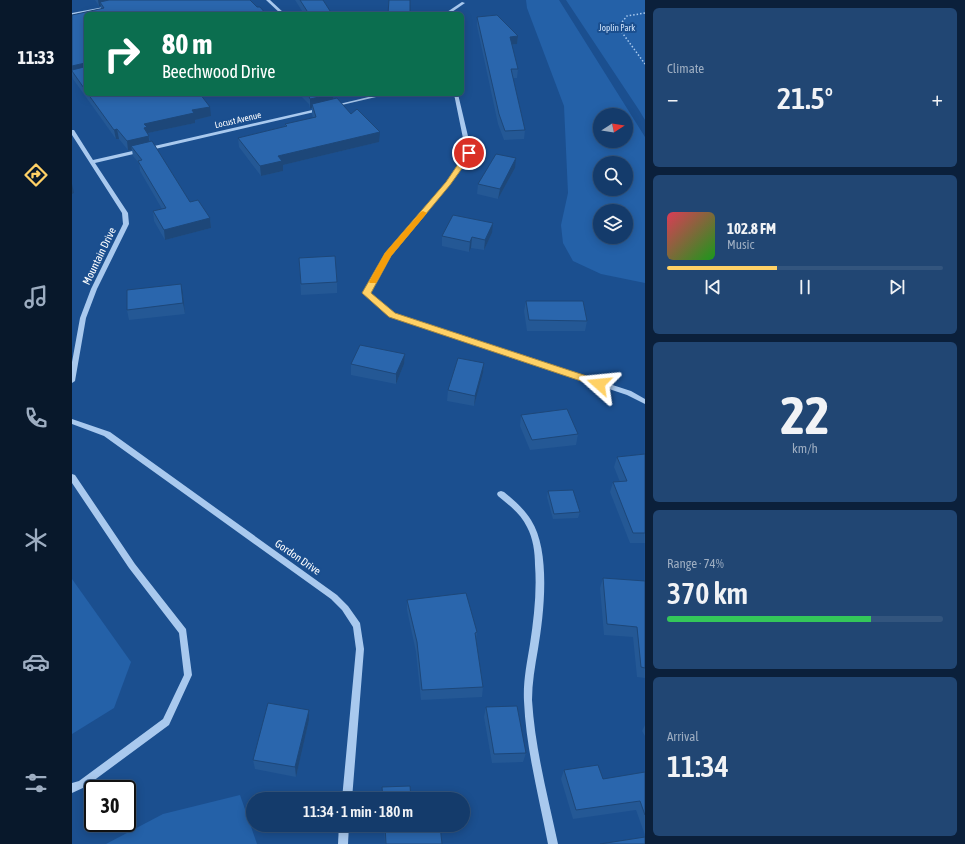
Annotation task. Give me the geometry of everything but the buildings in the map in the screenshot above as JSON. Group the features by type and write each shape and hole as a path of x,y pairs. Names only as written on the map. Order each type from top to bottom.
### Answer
{"street":[{"path":"268,0 281,12"},
{"path":"449,12 463,3"},
{"path":"72,14 117,6"},
{"name":"Locust Avenue","path":"92,162 378,96"},
{"path":"456,96 469,153 448,183 388,255 366,293 392,315 629,393 645,402"},
{"name":"Mountain Drive","path":"72,131 125,213 126,224 94,288 83,318 72,380"},
{"name":"Gordon Drive","path":"72,422 107,434 334,597 345,608 357,626 360,649 348,792"},
{"path":"72,477 132,566 183,632 188,675 166,722 82,784 72,788"},
{"path":"501,494 518,509 534,532 540,572 535,642 528,674 528,702 537,763 553,844"},
{"path":"343,844 344,832"}],"path":[{"path":"645,13 627,16 621,21 618,27 645,64"}],"green space":[{"path":"526,0 559,0 627,108 593,108 593,148 633,148 633,118 645,137 645,283 601,274 573,261 563,243 561,225 568,193 564,106 527,8"},
{"name":"Joplin Park","path":"566,0 645,0 645,120 639,110"},
{"path":"72,579 131,662 114,708 72,734"},
{"path":"240,795 246,812 246,832 253,832 257,844 106,844 129,832 136,832 136,828 163,814"}],"slow traffic":[{"path":"373,282 388,255 423,213"}],"route":[{"path":"469,153 448,183 388,255 366,293 392,315 599,384"}]}
